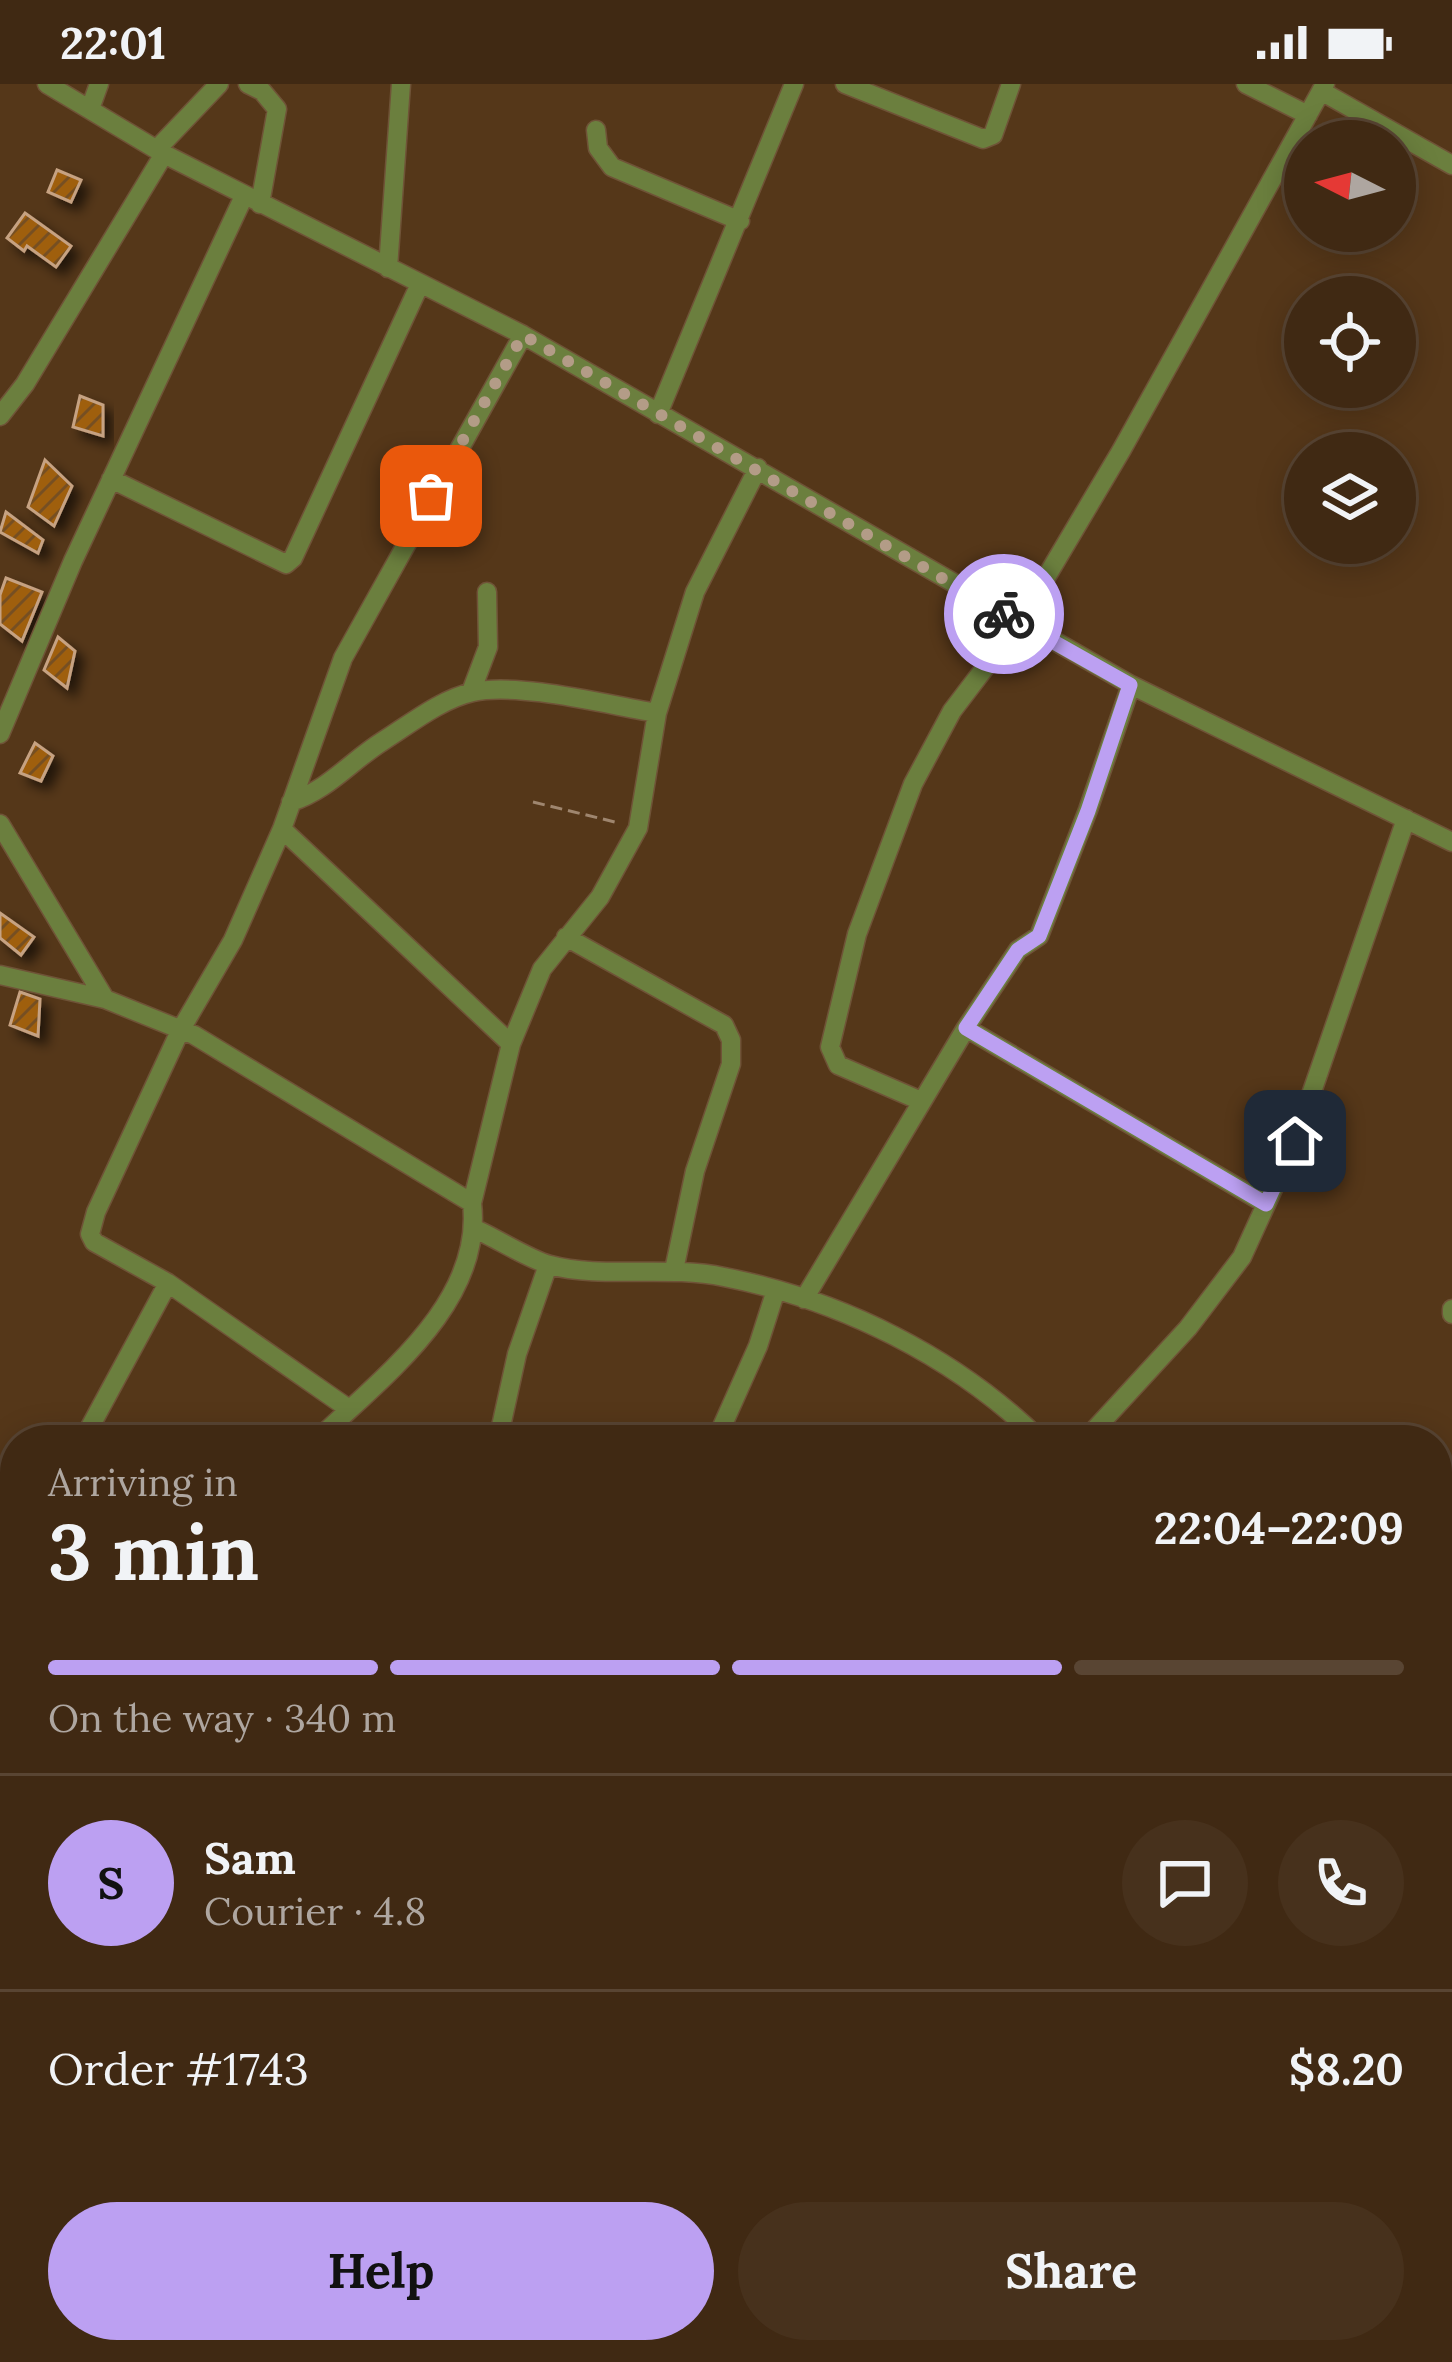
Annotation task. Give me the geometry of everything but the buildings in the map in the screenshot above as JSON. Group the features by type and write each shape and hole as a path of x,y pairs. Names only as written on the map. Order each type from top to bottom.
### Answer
{"street":[{"path":"47,84 252,200 523,335 1130,685 1452,842"},
{"path":"90,109 99,84"},
{"path":"0,416 25,384 161,152 219,84"},
{"path":"0,734 111,478 252,200 277,109 262,91 248,84"},
{"path":"388,268 401,84"},
{"path":"658,414 794,84"},
{"path":"845,84 983,139 993,135 1011,84"},
{"path":"1246,84 1308,115"},
{"path":"921,1101 838,1065 830,1047 857,934 913,784 952,711 1018,623 1121,451 1323,87 1452,165"},
{"path":"596,130 598,148 612,167 740,221"},
{"path":"111,478 286,565 420,284"},
{"path":"350,1409 168,1283 94,1242 90,1234 180,1031 233,940 282,829 343,658 523,335"},
{"path":"338,1425 434,1323 456,1281 475,1229 472,1203 511,1044 542,969 610,882 638,828 657,713 695,592 758,468"},
{"path":"471,692 488,647 487,592"},
{"path":"804,1299 966,1028 1018,950 1039,936 1130,685"},
{"path":"291,802 323,789 360,755 430,711 471,692 509,691 657,713"},
{"path":"1099,1425 1172,1346 1242,1257 1295,1141 1406,819"},
{"path":"0,824 105,999"},
{"path":"282,829 511,1044"},
{"path":"566,937 724,1025 731,1040 731,1064 695,1171 674,1270"},
{"path":"0,975 105,999 194,1035 472,1203"},
{"path":"966,1028 1266,1204"},
{"path":"475,1229 548,1265 674,1270 804,1299 881,1328 927,1354 1025,1425"},
{"path":"501,1425 517,1354 548,1265"},
{"path":"91,1425 168,1283"},
{"path":"723,1425 758,1346 776,1290"}],"path":[{"path":"533,802 638,828"}],"way so far":[{"path":"431,496 523,335 1004,614"}],"route":[{"path":"1004,614 1130,685 1039,936 1018,950 966,1028 1266,1204 1295,1141"}]}
